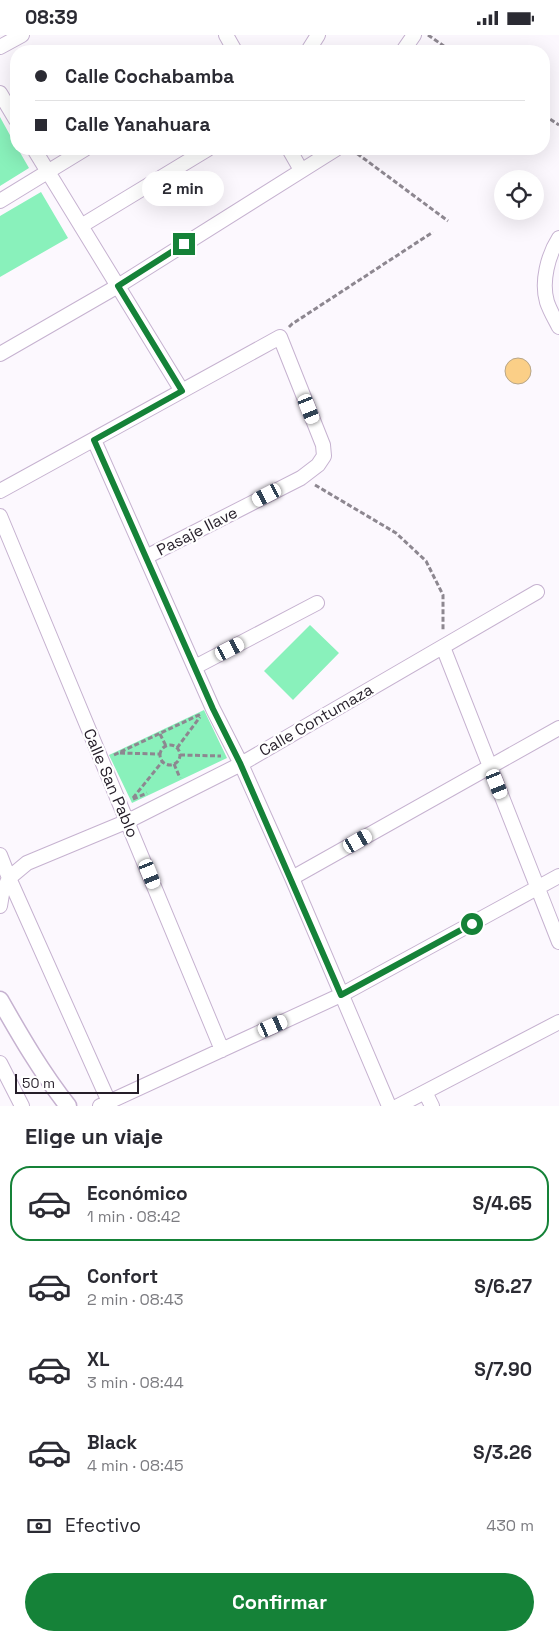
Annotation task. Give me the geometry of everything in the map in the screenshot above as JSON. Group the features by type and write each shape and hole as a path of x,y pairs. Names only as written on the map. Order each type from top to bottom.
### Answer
{"street":[{"path":"0,47 22,35"},
{"path":"0,93 10,110"},
{"path":"38,155 182,391"},
{"path":"0,201 75,155"},
{"path":"81,227 198,155"},
{"path":"292,155 301,170"},
{"path":"0,354 118,286 326,155"},
{"path":"559,238 549,258 545,282 553,300 559,327"},
{"path":"2,486 94,440 280,337"},
{"name":"Pasaje Ilave","path":"146,557 301,478 318,465 324,456 323,445 280,337"},
{"path":"94,440 213,709 240,763 292,878 390,1106"},
{"name":"Calle San Pablo","path":"0,516 126,802 128,821 222,1050"},
{"name":"Calle Contumaza","path":"9,878 27,863 128,821 240,763 537,592"},
{"path":"195,667 317,603"},
{"path":"443,647 559,942"},
{"path":"292,878 559,728"},
{"path":"0,855 104,1104 341,995 559,876"},
{"path":"0,906 2,894 9,878"},
{"path":"0,1000 25,1045 68,1106"},
{"path":"398,1106 559,1022"},
{"path":"0,1063 18,1105"},
{"path":"425,1092 432,1106"}],"path":[{"path":"428,35 442,45"},
{"path":"359,155 448,221"},
{"path":"280,337 292,324 434,233"},
{"path":"301,478 396,533 426,561 443,595 443,647"},
{"path":"112,756 203,713 177,748"},
{"path":"160,733 166,745"},
{"path":"166,745 177,748 180,755 174,764 162,762 160,754 162,748 166,745"},
{"path":"220,748 225,756"},
{"path":"120,753 160,754"},
{"path":"180,755 225,756"},
{"path":"216,761 225,756"},
{"path":"126,802 162,762"},
{"path":"172,781 180,778 174,764"},
{"path":"126,802 128,791"},
{"path":"126,802 148,792"}],"green space":[{"path":"0,117 10,135 10,155 21,155 29,168 0,186"},
{"path":"41,192 68,238 0,277 0,216"},
{"path":"310,625 339,653 293,700 264,671"},
{"path":"204,710 227,758 132,803 109,755"}],"building":[{"path":"518,358 527,362 531,371 527,380 518,384 509,380 505,371 509,362"}],"route":[{"path":"184,244 118,286 182,391 94,440 213,709 240,763 292,878 341,995 472,924"}]}
